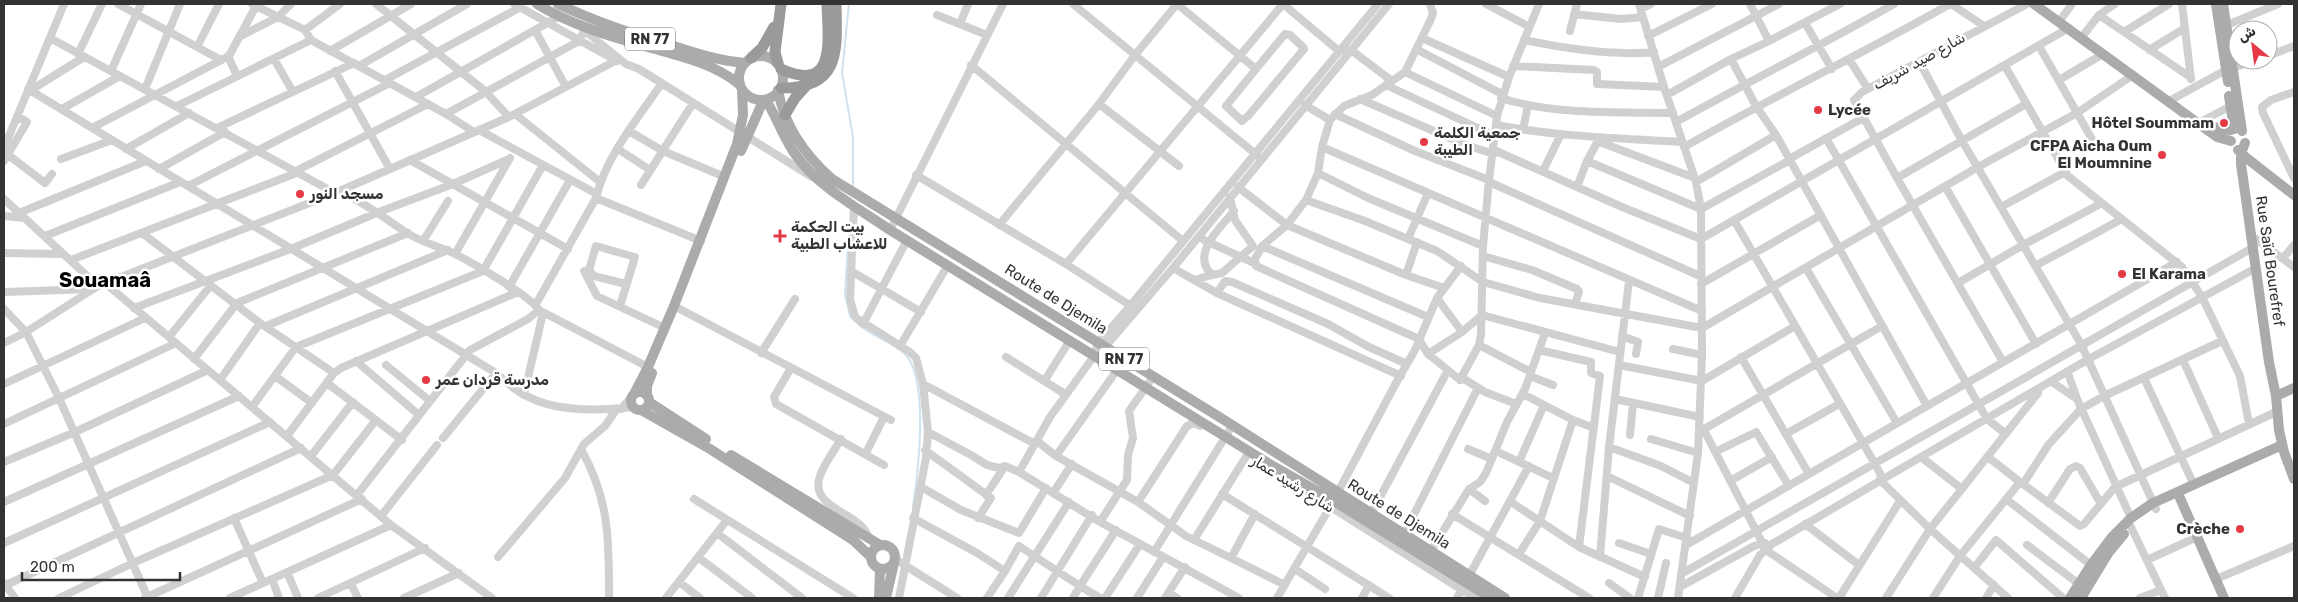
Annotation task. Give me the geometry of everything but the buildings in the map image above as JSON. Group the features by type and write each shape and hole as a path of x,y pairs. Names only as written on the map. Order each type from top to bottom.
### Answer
{"highway":[{"path":"781,4 775,52 779,66 802,76 808,76 821,70 824,66 827,4"},
{"path":"785,115 795,98 806,86 825,76 832,67 836,4"},
{"path":"748,60 766,42 778,19"},
{"path":"780,89 806,86"}],"main road":[{"path":"537,4 558,17 716,68 740,87 751,98 765,100 775,96 780,89 783,78 779,66 765,56 748,60 739,73 740,87 743,107 744,134 648,382 646,407 634,402"},
{"name":"RN 77","path":"558,4 586,26 707,57 748,60"},
{"path":"2034,4 2200,124 2239,140 2255,165 2294,195"},
{"path":"2216,4 2224,27"},
{"path":"2223,4 2224,27"},
{"name":"Rue Saïd Bourefref","path":"2224,27 2228,55"},
{"name":"Rue Saïd Bourefref","path":"2230,70 2241,164 2269,362 2276,396 2276,412 2283,448 2293,474"},
{"name":"Route de Djemila","path":"780,89 785,115 798,141 817,165 832,179 1232,426 1334,501 1371,514 1402,538 1430,552 1464,582 1505,598"},
{"path":"634,402 665,328 677,307 725,177 744,134 765,100"},
{"path":"765,100 790,147 801,162 822,184 854,206 1225,438 1402,538 1464,582 1491,598"},
{"path":"2276,396 2294,388"},
{"path":"634,402 640,392 675,420 868,539 891,548 894,561 886,598"},
{"path":"634,402 853,540 870,556 873,565 880,570 889,568 894,561"},
{"path":"2070,598 2091,564 2112,537 2154,506 2194,485 2283,448"},
{"path":"2154,506 2180,498 2283,448"},
{"path":"2180,498 2224,598"},
{"path":"2081,598 2109,552 2131,523"},
{"path":"870,556 875,548 880,545"},
{"path":"879,598 880,570"}],"street":[{"path":"5,154 17,116 64,4"},
{"path":"29,89 81,55 102,4"},
{"path":"118,4 225,58 238,76"},
{"path":"111,71 141,4"},
{"path":"145,90 180,4"},
{"path":"198,45 219,4"},
{"path":"241,36 278,17 291,4"},
{"path":"305,30 340,4"},
{"path":"376,4 485,91 512,116 600,182"},
{"path":"330,51 411,4"},
{"path":"217,128 335,72 356,64 415,34 467,4"},
{"path":"960,24 968,4"},
{"path":"1073,4 1084,7 1135,55 1258,156"},
{"path":"999,226 1067,144 1135,55 1177,4 1256,68"},
{"path":"1066,264 1283,4 1339,51 1351,50 1389,83 1495,136"},
{"path":"1018,472 1065,394 1097,357 1101,345 1173,268 1238,188 1258,156 1378,4"},
{"path":"1134,308 1183,241 1306,105 1389,4"},
{"path":"1254,263 1262,246 1287,225 1306,200 1318,173 1322,147 1332,117 1344,106 1372,95 1405,72 1433,13 1430,4"},
{"path":"1486,4 1528,26"},
{"path":"1460,380 1479,345 1482,315 1483,246 1489,181 1502,96 1528,26 1539,4"},
{"path":"1570,31 1577,4"},
{"path":"1574,14 1621,19 1651,4"},
{"path":"1648,36 1712,4"},
{"path":"1750,4 1770,41"},
{"path":"1658,67 1779,4"},
{"path":"1513,66 1594,70 1597,72 1597,84 1665,91 1770,41 1840,4"},
{"path":"1676,122 1745,84 1819,47 1894,4"},
{"path":"1405,72 1497,121 1523,130 1598,139 1683,144 1832,69 1950,4 1984,26"},
{"name":"شارع صيد شريف","path":"2003,362 1875,140 1854,100 1857,95 1920,63 2027,4"},
{"path":"2059,22 2072,4"},
{"path":"2081,38 2099,16 2115,4"},
{"path":"2124,32 2169,4"},
{"path":"2182,4 2190,77 2196,86"},
{"path":"2224,27 2278,4"},
{"path":"92,128 225,58 241,36 254,5 305,30 311,40 330,51 597,196 701,241"},
{"path":"890,230 972,65 999,5"},
{"path":"188,186 352,102 436,51 517,6 615,61 639,69 822,184"},
{"path":"1641,10 1665,91 1695,180 1701,209 1701,431 1678,598"},
{"path":"937,15 986,35"},
{"path":"2099,16 2173,68 2190,77"},
{"path":"416,97 558,17"},
{"path":"1805,23 1832,69"},
{"path":"446,114 548,56 579,41 586,26 626,64"},
{"path":"1700,239 2069,28"},
{"path":"2149,50 2185,28"},
{"path":"535,30 566,87"},
{"path":"1284,34 1290,35 1304,49 1246,119 1242,121 1226,106 1256,68 1284,34"},
{"path":"50,38 298,172 379,212 408,233 451,252 518,292 539,309 648,366"},
{"path":"1422,38 1509,77"},
{"path":"177,106 311,40"},
{"path":"1524,40 1551,46 1617,52 1654,52"},
{"path":"2040,46 2097,148"},
{"path":"2278,52 2294,46"},
{"path":"1416,49 1502,96 1528,105 1617,112 1673,113"},
{"path":"2058,80 2103,54"},
{"path":"1731,58 1756,106 1776,135 1927,406"},
{"path":"274,59 293,92"},
{"path":"1849,59 1868,89"},
{"path":"4,343 26,332 99,286 337,192 512,116 615,61"},
{"path":"1920,63 1961,139 2081,344 2154,506"},
{"path":"972,65 1183,241"},
{"path":"2005,66 2065,172 2177,262 2194,281 2243,384 2249,424"},
{"path":"2169,101 2228,70"},
{"path":"335,72 390,169"},
{"path":"1306,200 1437,251 1483,282 1527,296 1702,328 1946,188 1978,167 2077,113 2133,75"},
{"path":"62,109 120,76"},
{"path":"524,395 539,309 568,248 597,196 600,182 629,131 662,83"},
{"path":"29,89 496,373 524,395 558,407 619,409"},
{"path":"2281,186 2294,178 2262,107 2271,100 2294,92"},
{"path":"1360,99 1466,145 1494,152 1543,171 1700,239"},
{"path":"641,185 693,103"},
{"path":"71,260 298,172 428,104"},
{"path":"1099,104 1179,166"},
{"path":"1897,178 1961,139 2026,104"},
{"path":"1306,105 1489,181 1700,280"},
{"path":"1523,130 1528,105"},
{"path":"2200,124 2233,105"},
{"path":"126,149 189,113"},
{"path":"5,154 27,122 17,116"},
{"path":"1701,209 1863,118"},
{"path":"629,131 663,151 725,177"},
{"path":"159,168 225,132"},
{"path":"1543,171 1562,134"},
{"path":"1695,180 1776,135"},
{"path":"1826,138 1987,419 2006,434"},
{"path":"1598,139 1695,180"},
{"path":"1577,187 1598,139"},
{"path":"61,159 112,140"},
{"path":"1322,147 1702,311"},
{"path":"220,380 263,325 451,252 484,202 514,150"},
{"path":"618,150 650,170"},
{"path":"5,154 45,183 52,174"},
{"path":"134,308 209,283 379,212 453,184 509,158"},
{"path":"410,160 568,248"},
{"path":"4,216 22,216 146,161"},
{"path":"1587,161 1701,209"},
{"path":"252,407 296,347 483,271 543,165"},
{"path":"2001,207 2065,172"},
{"path":"1318,173 1368,198 1483,246"},
{"path":"916,175 999,226 1066,264 1134,308"},
{"path":"509,287 570,180"},
{"path":"45,236 180,182"},
{"path":"1238,188 1287,225 1406,275 1444,288"},
{"path":"1946,188 2036,344"},
{"path":"1408,239 1428,192"},
{"path":"1194,280 1222,273 1253,246 1239,229 1230,197"},
{"path":"4,199 99,286 134,308 360,497 390,525 425,548 492,598"},
{"path":"423,240 448,201"},
{"path":"1958,283 2023,245 2102,203"},
{"path":"854,206 851,271 852,310 855,317 863,324 916,358 923,384 928,432 921,487 913,518 899,598"},
{"path":"1212,276 1204,266 1208,242 1234,211"},
{"path":"1700,280 1753,254 1820,215"},
{"path":"2035,266 2122,218"},
{"path":"1734,220 1880,473 1881,481 1930,529 2008,598"},
{"path":"142,233 237,303 263,325 334,373"},
{"path":"194,359 237,303 408,233"},
{"path":"1198,237 1241,256 1256,266 1419,340 1428,354 1460,380 1464,379 1478,388 1516,404"},
{"path":"863,324 906,240"},
{"path":"1406,275 1417,242"},
{"path":"1682,574 2194,281 2253,242 2283,258 2294,268"},
{"path":"2283,258 2294,244"},
{"path":"620,306 635,257 596,246 589,270 594,276 626,284"},
{"path":"1262,246 1428,316"},
{"path":"4,253 62,254"},
{"path":"1483,256 1532,270 1577,289 1579,292 1575,304"},
{"path":"1686,542 1789,486 2177,262"},
{"path":"900,346 948,265"},
{"path":"1277,598 1334,501 1401,376 1437,298 1461,266"},
{"path":"1173,268 1217,293 1401,376"},
{"path":"1806,268 1897,423"},
{"path":"1680,587 1805,524 2088,360 2256,268"},
{"path":"584,271 598,296 665,328"},
{"path":"851,271 921,312"},
{"path":"1217,293 1225,281 1232,282 1328,324 1369,347 1407,364"},
{"path":"1600,557 1609,447 1629,281"},
{"path":"169,337 209,283"},
{"path":"4,292 99,286"},
{"path":"287,436 334,373 356,361 374,356 518,292"},
{"path":"1437,298 1462,332"},
{"path":"761,352 795,299"},
{"path":"677,307 887,418 866,453"},
{"path":"4,308 26,332 59,398 147,598 360,497 419,415 474,348 521,323 539,309"},
{"path":"1428,354 1462,332 1482,315"},
{"path":"1482,315 1620,352"},
{"path":"4,384 145,318"},
{"path":"1619,365 1702,382 1795,326"},
{"path":"1701,431 1882,326"},
{"path":"1430,552 1452,514 1469,489 1480,482 1492,460 1516,404 1523,394 1545,333"},
{"path":"1622,336 1638,341 1636,354"},
{"path":"1564,356 1567,338"},
{"path":"1045,380 1070,340"},
{"path":"1933,598 1960,556 2006,498 2021,483 2049,444 2081,409 2104,396 2222,340"},
{"path":"4,424 176,344"},
{"path":"1479,345 1553,385"},
{"path":"1673,349 1702,355"},
{"path":"1539,350 1590,362 1591,373 1600,376 1579,547"},
{"path":"1006,356 1065,394"},
{"path":"1741,357 1808,474"},
{"path":"2183,360 2218,438"},
{"path":"356,361 419,415"},
{"path":"386,365 430,401"},
{"path":"791,368 774,397 776,404 866,453 884,465"},
{"path":"4,462 75,432 208,370"},
{"path":"1056,456 1117,370"},
{"path":"1371,514 1448,370"},
{"path":"443,438 496,373"},
{"path":"2068,373 2076,400 2165,598"},
{"path":"275,376 312,403"},
{"path":"1100,522 1127,480 1128,455 1133,438 1129,411 1154,377"},
{"path":"2144,378 2194,485"},
{"path":"2052,382 2076,400"},
{"path":"327,383 402,440"},
{"path":"923,384 1036,443 1138,502 1168,525 1194,540 1285,585"},
{"path":"1402,538 1478,388"},
{"path":"1886,598 1930,529 2041,388"},
{"path":"1523,394 1573,420 1594,428"},
{"path":"4,502 239,396"},
{"path":"1615,399 1700,418"},
{"path":"311,456 352,402"},
{"path":"498,557 565,478 581,449 591,437 605,426 619,409 634,402"},
{"path":"1630,435 1633,403"},
{"path":"1786,434 1839,404"},
{"path":"1519,462 1544,405"},
{"path":"1988,457 2080,526 2115,487 2276,412"},
{"path":"59,598 133,563 333,475 376,420"},
{"path":"1519,554 1540,521 1573,420"},
{"path":"4,543 270,422"},
{"name":"شارع رشيد عمار","path":"1138,502 1187,426 1196,423 1225,438 1247,455 1334,501 1464,582 1475,598"},
{"path":"1154,552 1168,525 1232,426"},
{"path":"1701,431 1715,452 1756,532 1766,545 1838,598 1900,501"},
{"path":"928,432 987,465 999,468 1005,466 1018,472 1092,515 1100,522 1239,598"},
{"path":"1715,452 1756,432 1789,486"},
{"path":"1650,439 1698,453"},
{"path":"842,440 820,476 819,490 826,502 863,526 868,539"},
{"path":"381,516 437,445"},
{"path":"1609,447 1661,466 1694,483"},
{"path":"14,598 5,584 301,448"},
{"path":"581,449 605,507 608,526 609,598"},
{"path":"1468,449 1492,460"},
{"path":"925,450 986,494 990,499 978,518"},
{"path":"1496,451 1553,478"},
{"path":"1194,540 1247,455"},
{"path":"1730,481 1772,457"},
{"path":"1921,457 1962,490"},
{"path":"1072,464 1018,533 1015,542 1100,598"},
{"path":"986,494 1005,466"},
{"path":"1457,598 1464,582 1511,502 1529,466"},
{"path":"2048,503 2070,469 2076,466 2080,468 2101,504"},
{"path":"1607,476 1690,516"},
{"path":"921,487 978,518 1000,524 1018,533"},
{"path":"1469,489 1484,501"},
{"path":"1222,494 1389,598"},
{"path":"2006,498 2091,564"},
{"path":"694,499 845,596 853,598"},
{"path":"1008,598 1069,502"},
{"path":"1511,502 1579,547 1645,577"},
{"path":"1231,558 1256,514"},
{"path":"1452,514 1589,598"},
{"path":"1041,598 1092,515"},
{"path":"234,518 263,583"},
{"path":"913,518 977,553 1005,571"},
{"path":"666,598 727,520"},
{"path":"1805,524 1859,565"},
{"path":"230,598 390,525"},
{"path":"1638,598 1659,529 1686,542"},
{"path":"1073,598 1116,530"},
{"path":"717,533 802,598"},
{"path":"2147,560 2197,537"},
{"path":"1974,568 1996,540 2063,598"},
{"path":"1619,543 1651,554"},
{"path":"1105,598 1140,544"},
{"path":"1735,598 1766,545"},
{"path":"2027,545 2079,584"},
{"path":"987,598 1019,546"},
{"path":"2216,579 2294,546"},
{"path":"318,598 425,548"},
{"path":"698,557 752,598"},
{"path":"1137,598 1163,557"},
{"path":"894,561 957,598"},
{"path":"1658,598 1666,563"},
{"path":"1177,598 1167,595 1185,568"},
{"path":"1295,569 1325,589"},
{"path":"286,572 298,598"},
{"path":"404,598 459,573"},
{"path":"272,579 279,598"},
{"path":"679,582 700,598"},
{"path":"1609,583 1630,598"},
{"path":"351,584 358,598"},
{"path":"1986,598 1994,585"},
{"path":"1362,598 1370,586"},
{"path":"2140,598 2161,590"}],"waterway":[{"path":"849,4 842,73 853,137 853,188"},
{"path":"849,230 845,294 850,316 862,327 904,353 912,365 917,382 920,403 920,426 913,507"}],"place":[{"name":"Lycée","path":"1818,110"},
{"name":"Hôtel Soummam","path":"2224,123"},
{"name":"جمعية الكلمة الطيبة","path":"1424,142"},
{"name":"CFPA Aicha Oum El Moumnine","path":"2162,155"},
{"name":"مسجد النور","path":"300,194"},
{"name":"بيت الحكمة للاعشاب الطبية","path":"780,236"},
{"name":"El Karama","path":"2122,274"},
{"name":"مدرسة قردان عمر","path":"426,380"},
{"name":"Crèche","path":"2240,529"}],"district":[{"name":"Souamaâ","path":"105,280"}]}
